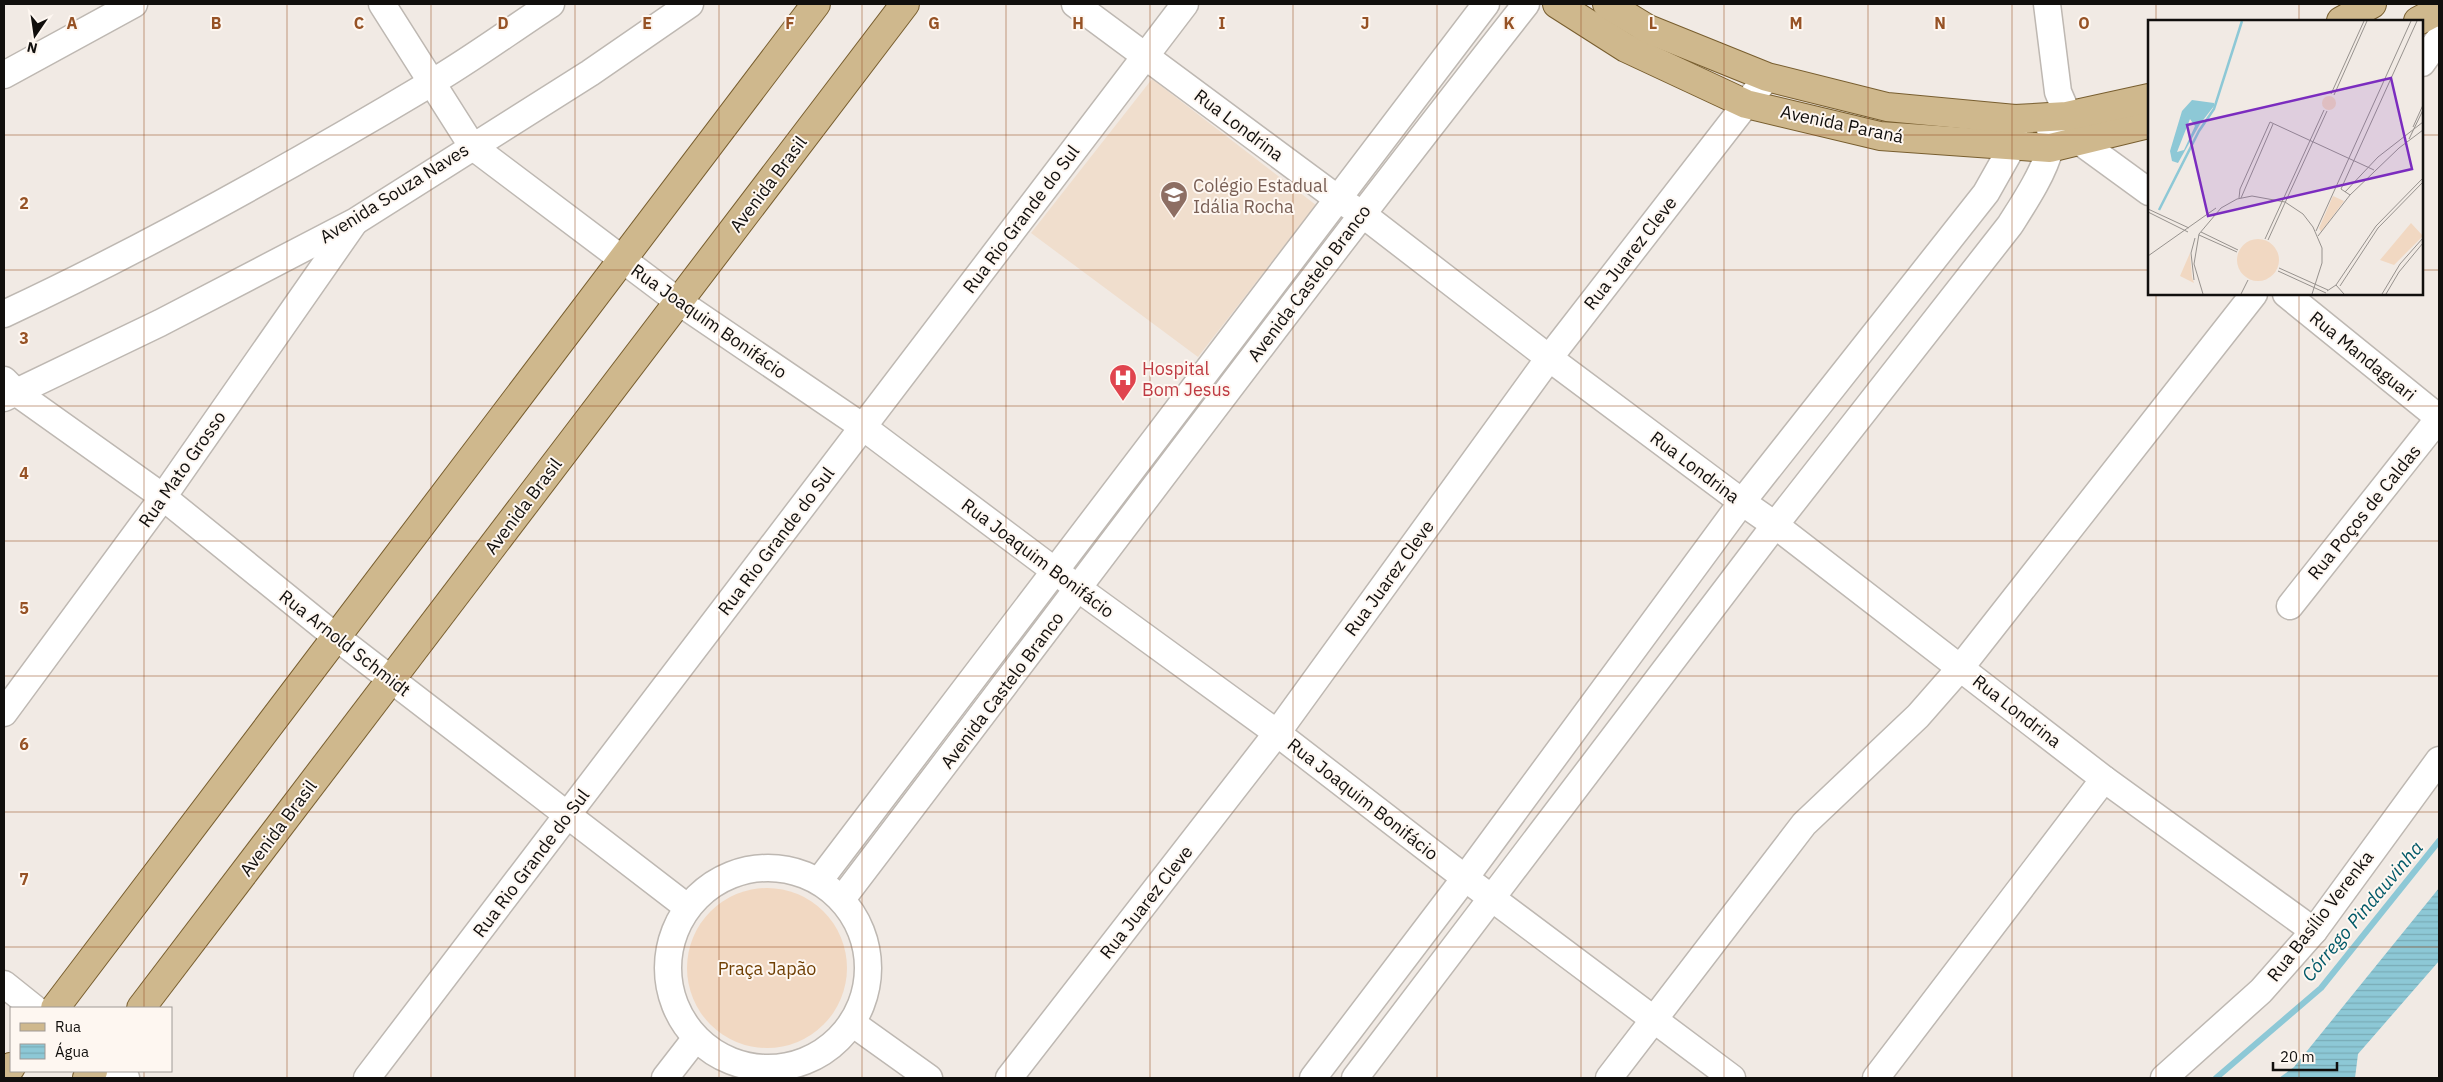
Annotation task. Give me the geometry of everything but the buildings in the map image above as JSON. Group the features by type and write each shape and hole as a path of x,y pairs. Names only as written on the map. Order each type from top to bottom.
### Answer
{"main road":[{"path":"56,1007 816,4"},
{"name":"Avenida Brasil","path":"142,1007 905,4"},
{"name":"Avenida Paraná","path":"1557,4 1626,48 1746,104 1880,136 2012,147 2050,148 2148,124"},
{"name":"Avenida Paraná","path":"1607,4 1648,29 1767,77 1887,107 2016,119 2057,116 2148,98"},
{"path":"2343,20 2372,4"},
{"path":"2420,20 2439,10"}],"street":[{"path":"4,75 134,4"},
{"name":"Rua Joaquim Bonifácio","path":"382,4 472,146 679,302 863,427 1079,589 1277,733 1465,878 1732,1078"},
{"path":"4,314 99,270 432,83 551,4"},
{"name":"Avenida Souza Naves","path":"8,390 160,323 356,221 590,73 690,4"},
{"name":"Rua Londrina","path":"1075,4 1338,199 1361,214 1549,358 1775,525 2104,778 2314,930"},
{"name":"Rua Rio Grande do Sul","path":"367,1078 1185,4"},
{"name":"Avenida Castelo Branco","path":"819,881 1486,4"},
{"name":"Avenida Castelo Branco","path":"842,899 1079,589 1361,214 1526,4"},
{"path":"1355,1078 1775,525 2010,224 2030,194 2050,148 2051,132 2057,116 2058,92 2048,4"},
{"path":"2423,62 2439,39"},
{"name":"Rua Juarez Cleve","path":"1009,1078 1277,733 1549,358 1767,77"},
{"path":"2057,116 2079,142 2148,191"},
{"path":"1313,1078 1465,878 1742,502 1986,193 2012,147 2016,119"},
{"name":"Rua Mato Grosso","path":"4,712 163,497 356,221"},
{"path":"1610,1078 1804,824 1918,716 1961,667 2253,295"},
{"name":"Rua Mandaguari","path":"2287,295 2439,418"},
{"name":"Rua Arnold Schmidt","path":"8,390 163,497 336,637 687,907"},
{"name":"Rua Poços de Caldas","path":"2290,606 2439,418"},
{"name":"Rua Basílio Verenka","path":"2164,1078 2261,990 2314,930 2439,760"},
{"path":"1876,1078 2104,778"},
{"path":"762,867 792,870 819,881 842,899 858,922 867,948 869,977 862,1004 852,1023 824,1052 793,1065 720,1069 678,1016 668,988 666,960 673,932 687,907 708,886 733,873 762,867"},
{"path":"4,984 33,1007"},
{"path":"852,1023 929,1078"},
{"path":"665,1078 696,1038"}],"shaded area":[{"name":"Colégio Estadual Idália Rocha","path":"1152,79 1316,205 1198,357 1031,233"}],"green space":[{"name":"Praça Japão","path":"767,888 797,894 818,906 829,917 841,938 847,968 841,998 829,1019 818,1030 797,1042 767,1048 737,1042 716,1030 705,1019 693,998 687,968 693,938 705,917 716,906 737,894"}],"water":[{"path":"2439,888 2439,961 2358,1054 2355,1078 2279,1078 2294,1067"}],"waterway":[{"name":"Córrego Pindauvinha","path":"2216,1078 2321,988 2439,841"}],"place":[{"name":"Colégio Estadual Idália Rocha","path":"1174,219"},
{"name":"Hospital Bom Jesus","path":"1123,402"}]}
